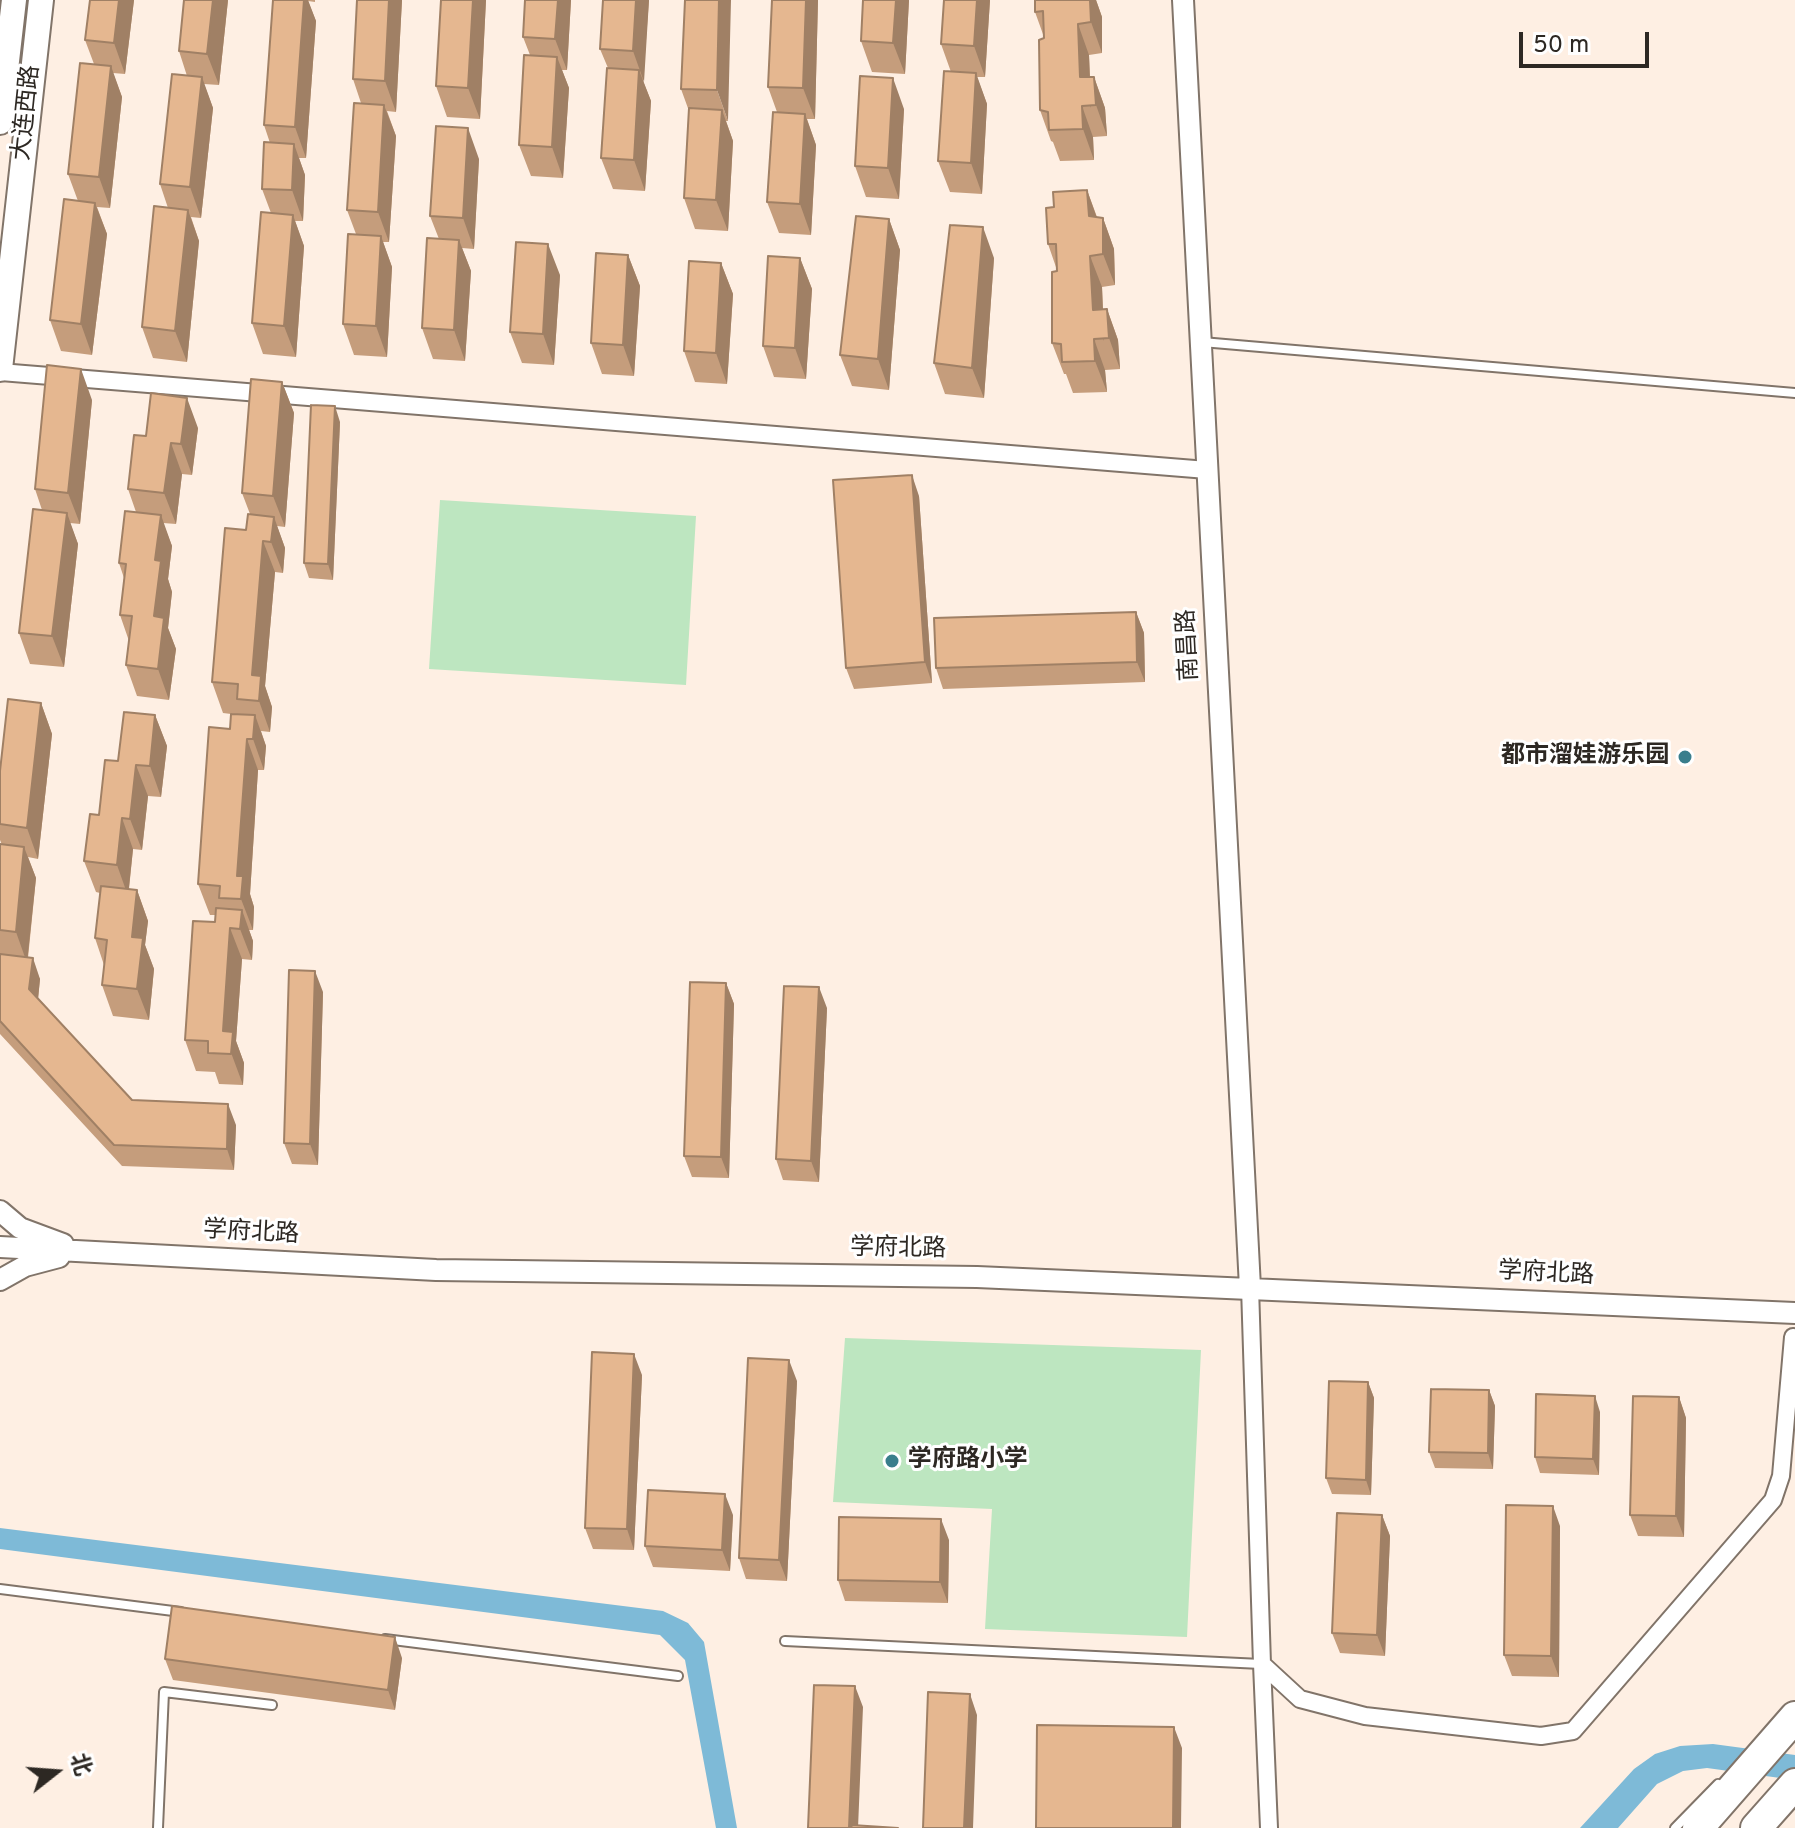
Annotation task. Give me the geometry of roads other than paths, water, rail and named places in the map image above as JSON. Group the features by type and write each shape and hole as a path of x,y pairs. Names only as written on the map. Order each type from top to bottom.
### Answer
{"highway":[{"path":"1705,1820 1795,1718"},
{"path":"1760,1823 1795,1784"}],"main road":[{"name":"大连西路","path":"0,122 14,0"},
{"name":"大连西路","path":"0,370 41,0"}],"street":[{"name":"南昌路","path":"1183,0 1250,1287"},
{"path":"0,370 1207,470"},
{"path":"0,1211 20,1228 81,1252"},
{"name":"学府北路","path":"0,1247 436,1270 977,1277 1795,1313"},
{"path":"0,1280 25,1266 81,1252"},
{"path":"1250,1287 1269,1828"},
{"path":"1262,1664 1300,1699 1365,1716 1541,1736 1573,1731 1773,1500 1781,1476 1793,1337"}],"lane":[{"path":"1201,342 1795,393"},
{"path":"0,1589 189,1613"},
{"path":"379,1638 678,1676"},
{"path":"785,1641 1262,1664"},
{"path":"158,1828 164,1692 272,1705"},
{"path":"1738,1767 1795,1718"},
{"path":"1675,1828 1726,1777"}],"water":[{"path":"0,1528 663,1611 688,1623 704,1642 737,1828 716,1828 685,1660 660,1635 0,1549"},
{"path":"1713,1744 1795,1755 1795,1780 1707,1768 1683,1771 1657,1784 1618,1828 1580,1828 1634,1769 1655,1754 1680,1746"}],"place":[{"name":"都市溜娃游乐园","path":"1685,757"},
{"name":"学府路小学","path":"892,1461"}]}
